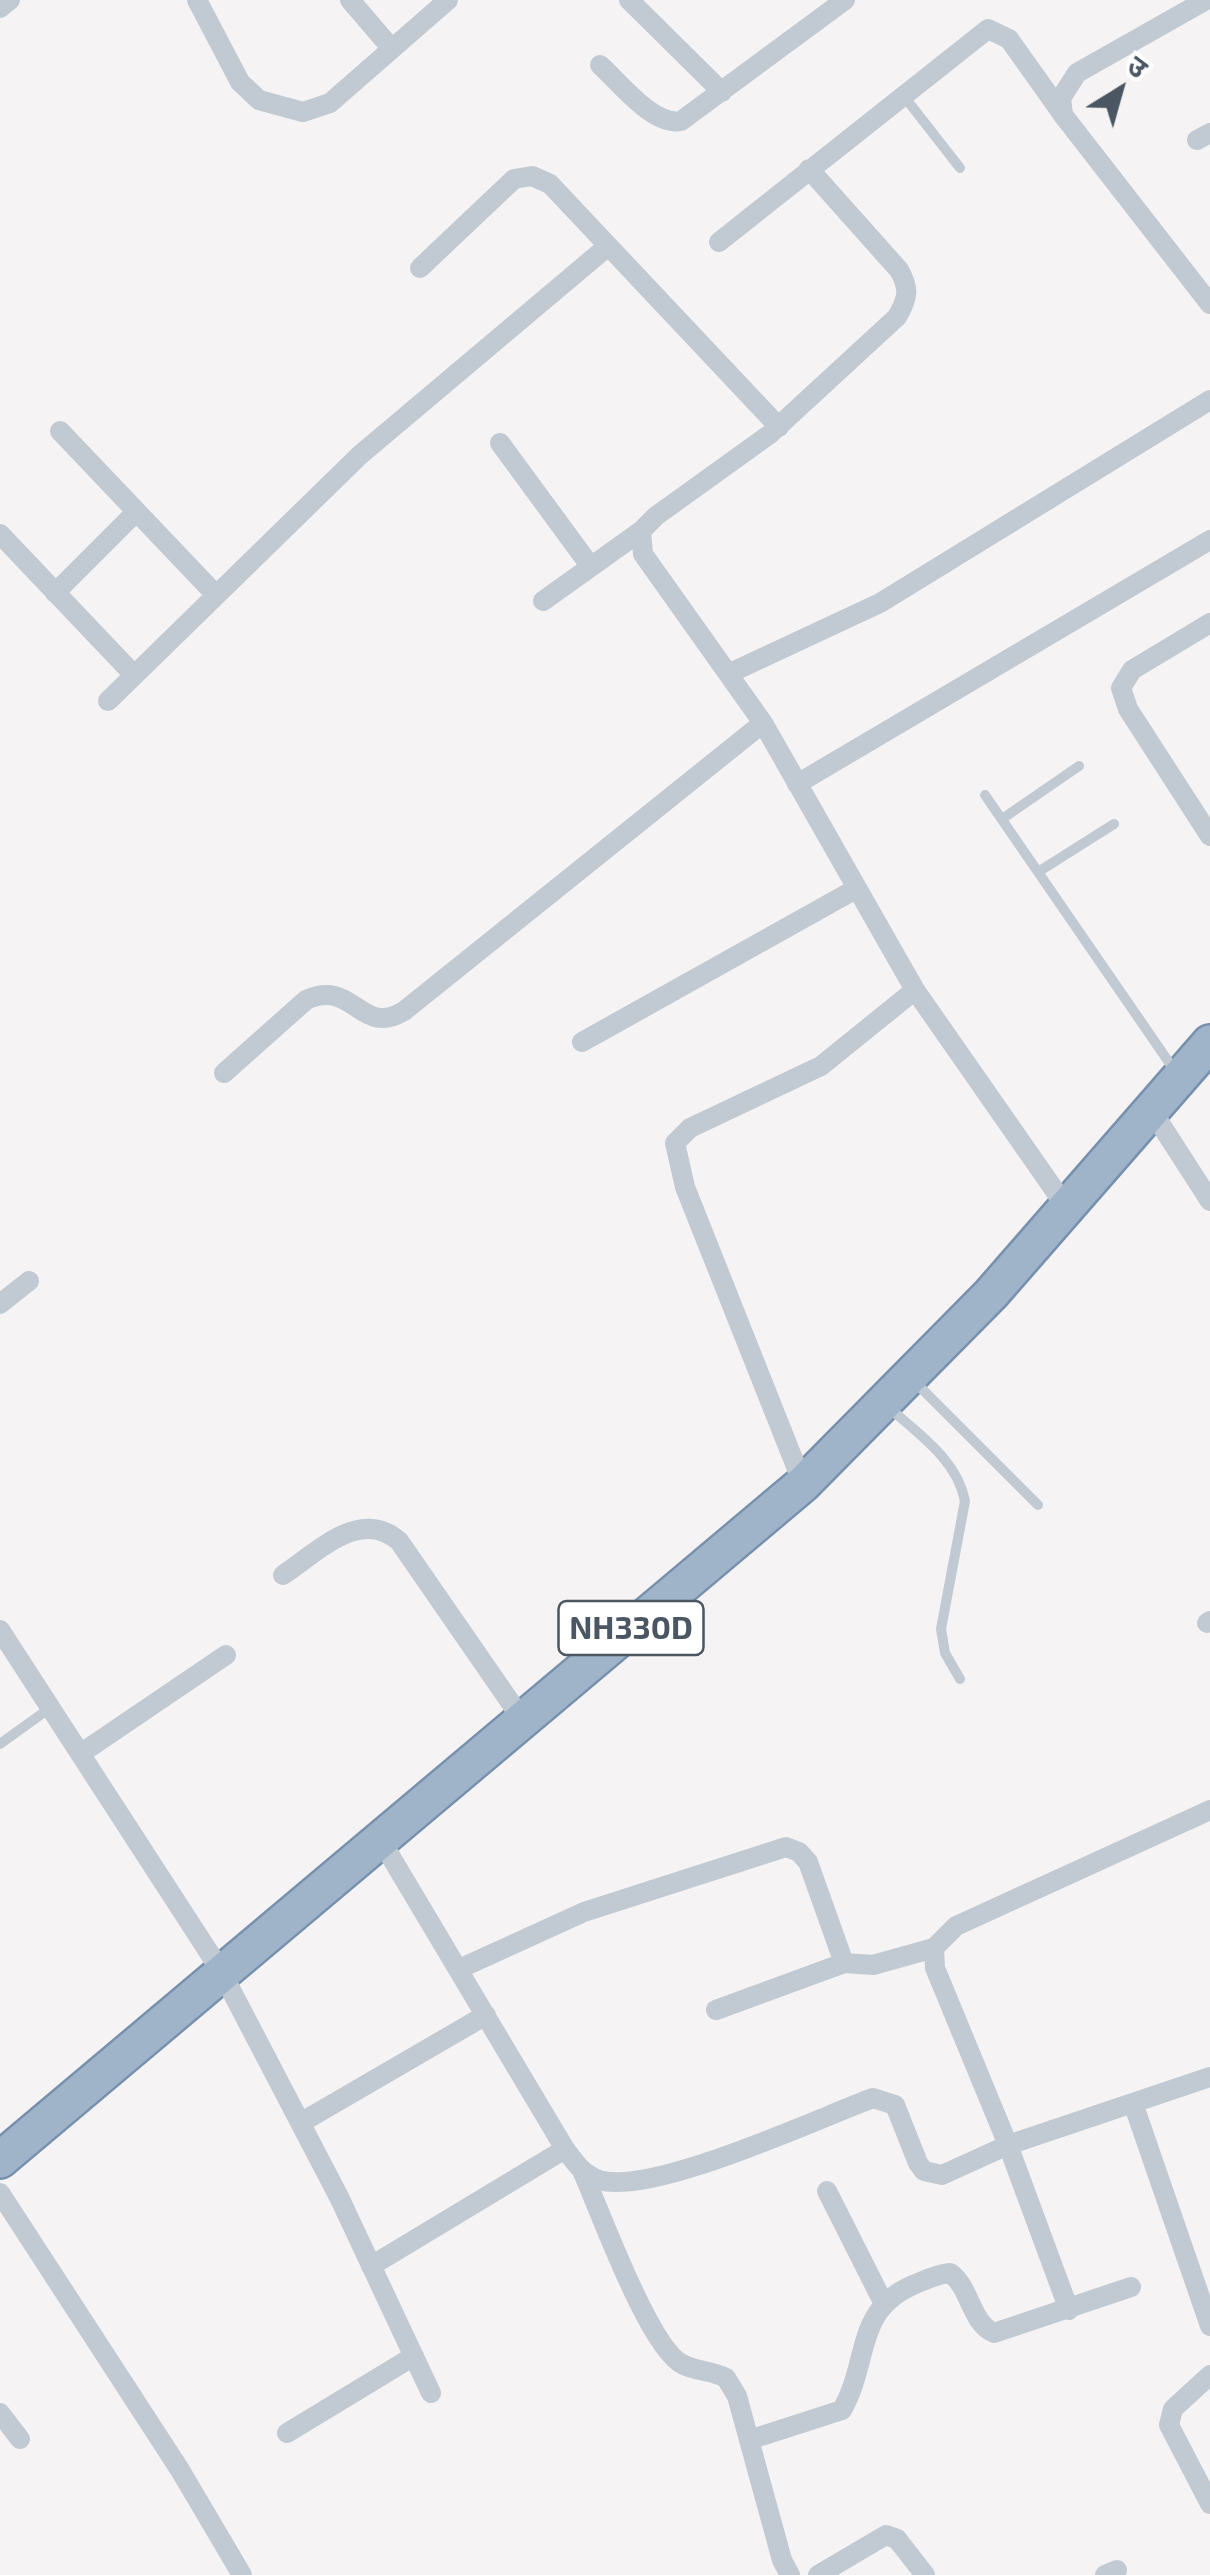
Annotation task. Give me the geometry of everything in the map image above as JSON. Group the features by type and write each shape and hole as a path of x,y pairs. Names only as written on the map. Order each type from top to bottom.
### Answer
{"highway":[{"name":"NH330D","path":"0,2160 379,1837 803,1484 911,1378 1068,1208 1210,1043"}],"street":[{"path":"0,8 10,0"},
{"path":"197,0 240,82 259,100 304,112 330,103 448,0"},
{"path":"350,0 392,50"},
{"path":"629,0 722,92"},
{"path":"600,65 670,123 681,121 844,0"},
{"path":"1063,115 1060,98 1077,74 1206,0"},
{"path":"719,242 988,28 1009,39 1063,115 1203,279 1210,304"},
{"path":"542,600 641,531 778,426 897,317 907,299 908,285 810,168"},
{"path":"420,268 514,179 532,176 550,184 778,426"},
{"path":"108,700 360,455 608,246"},
{"path":"730,673 868,610 1210,400"},
{"path":"60,432 134,514 216,595"},
{"path":"500,442 591,566"},
{"path":"56,593 134,514"},
{"path":"641,531 643,554 764,723 854,890 914,990 1068,1208"},
{"path":"0,534 134,676"},
{"path":"797,784 1210,540"},
{"path":"1210,624 1132,670 1121,688 1128,708 1210,836"},
{"path":"224,1074 306,1000 322,993 340,995 373,1019 388,1020 404,1011 764,723"},
{"path":"582,1042 854,890"},
{"path":"803,1484 685,1187 676,1143 690,1128 822,1066 914,990"},
{"path":"1152,1112 1210,1201"},
{"path":"0,1304 29,1281"},
{"path":"283,1575 347,1532 369,1525 385,1529 399,1541 522,1719"},
{"path":"0,1630 221,1971 302,2122 432,2393"},
{"path":"80,1754 226,1655"},
{"path":"716,2010 844,1963 873,1964 934,1948 956,1926 1210,1810"},
{"path":"379,1837 583,2173 644,2312 667,2351 681,2364 726,2378 737,2396 789,2575"},
{"path":"459,1969 584,1912 786,1848 799,1852 808,1862 844,1963"},
{"path":"934,1948 935,1968 1008,2145 1069,2310"},
{"path":"302,2122 486,2014"},
{"path":"583,2173 626,2183 666,2174 872,2098 895,2105 918,2163 932,2175 1008,2145 1210,2077"},
{"path":"1133,2103 1210,2326"},
{"path":"371,2266 565,2149"},
{"path":"0,2192 180,2470 242,2575"},
{"path":"827,2192 883,2302"},
{"path":"749,2440 842,2410 874,2313 883,2302 950,2273 959,2280 984,2328 994,2333 1131,2287"},
{"path":"287,2433 414,2356"},
{"path":"1210,2374 1174,2410 1170,2425 1210,2504"},
{"path":"0,2413 20,2439"},
{"path":"818,2575 886,2534 897,2538 924,2575"}],"lane":[{"path":"903,94 960,168"},
{"path":"1002,819 1079,766"},
{"path":"985,795 1180,1078"},
{"path":"1038,872 1114,824"},
{"path":"911,1378 1038,1505"},
{"path":"886,1404 953,1468 961,1483 964,1502 941,1629 946,1653 960,1679"},
{"path":"0,1744 50,1708"}]}
